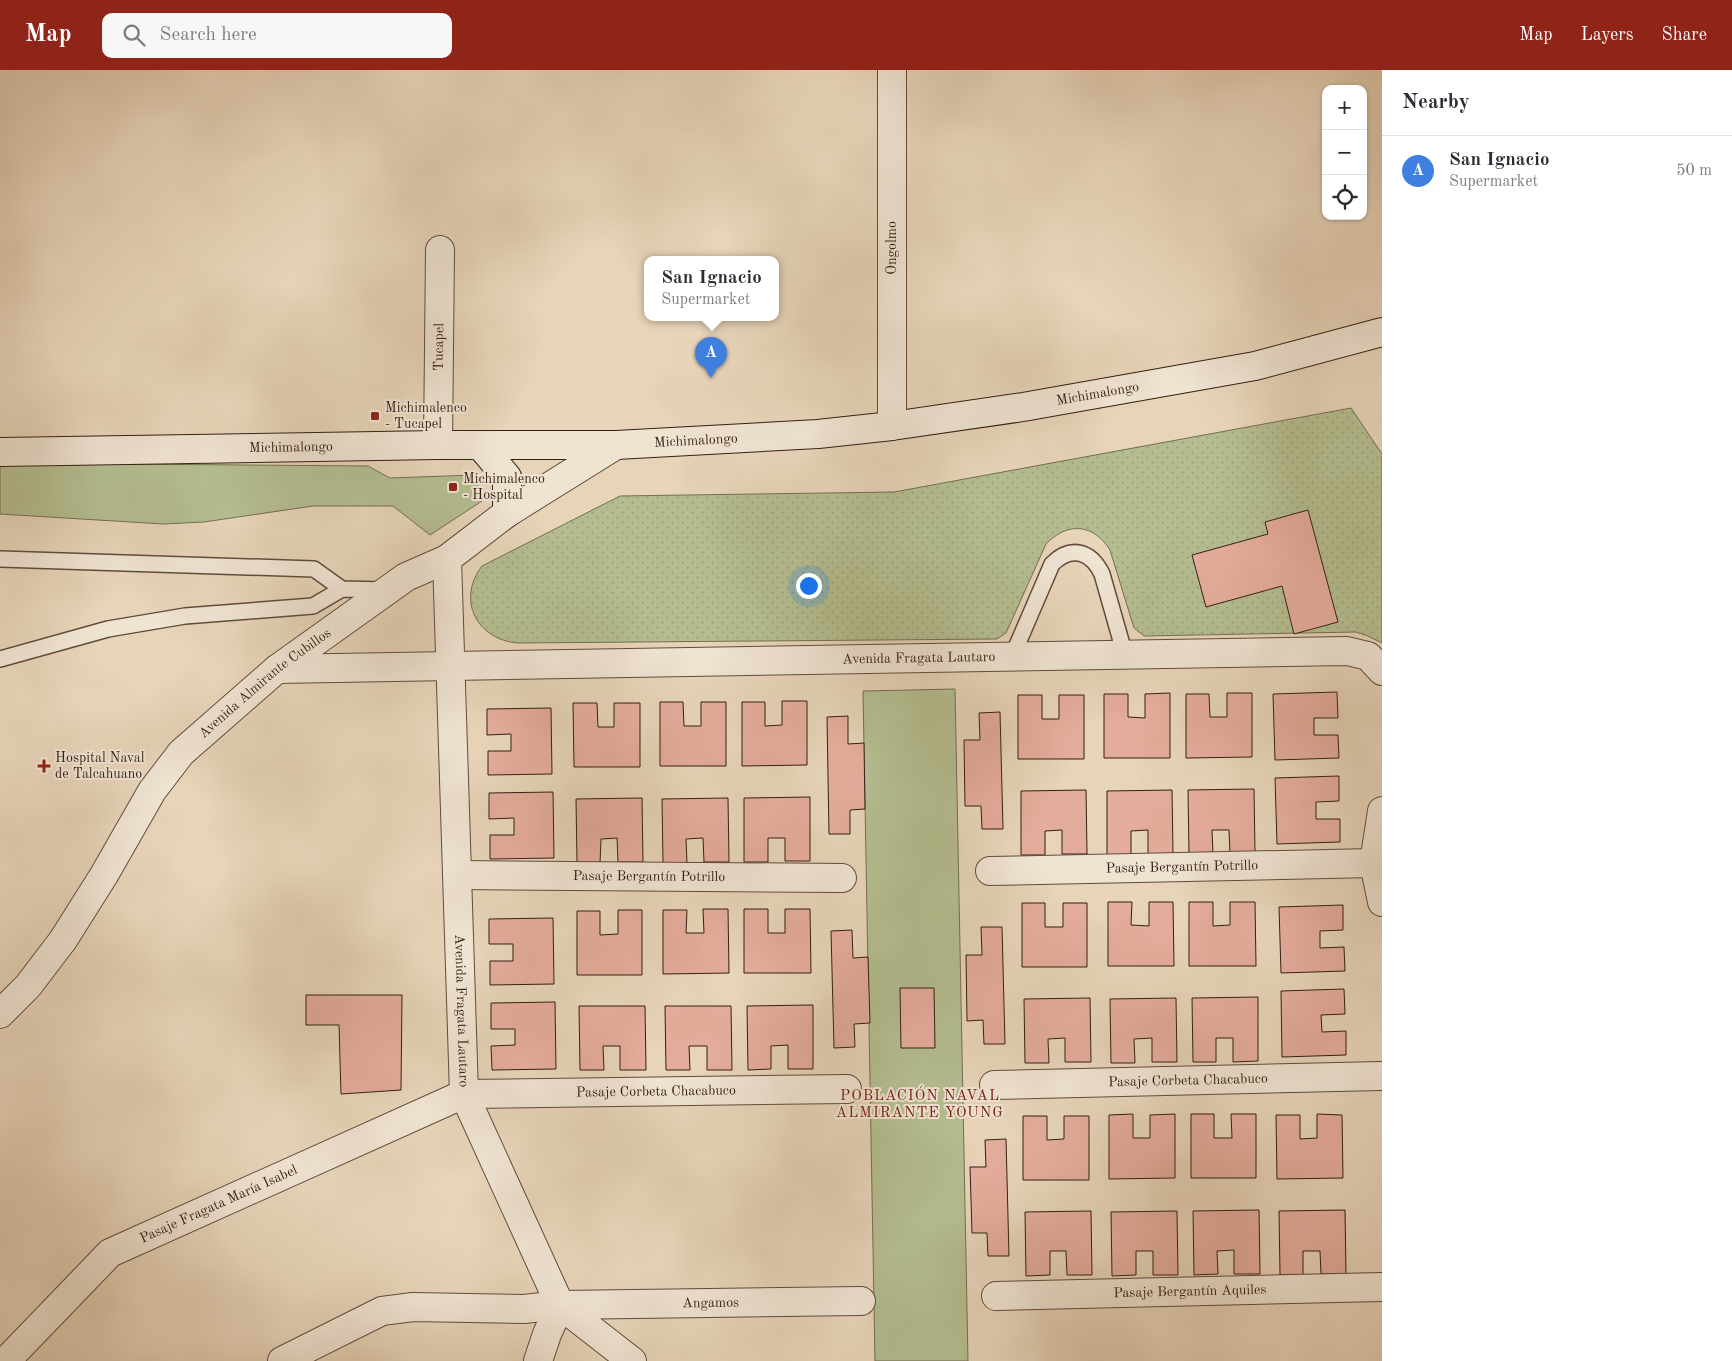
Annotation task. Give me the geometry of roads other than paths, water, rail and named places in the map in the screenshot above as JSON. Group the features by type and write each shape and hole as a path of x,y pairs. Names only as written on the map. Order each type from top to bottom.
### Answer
{"street":[{"name":"Ongolmo","path":"892,70 892,426"},
{"name":"Tucapel","path":"438,445 440,250"},
{"name":"Michimalongo","path":"0,452 438,445 616,445 818,434 892,426 1023,407 1255,366 1382,332"},
{"path":"480,445 507,477 507,513"},
{"name":"Avenida Almirante Cubillos","path":"0,1014 28,986 63,940 104,875 152,791 181,753 277,669 406,577 447,559 507,513 616,445"},
{"name":"Avenida Fragata Lautaro","path":"447,559 464,1094 560,1305 632,1361"},
{"name":"Avenida Fragata Lautaro","path":"277,669 1347,651 1368,656 1382,671"},
{"path":"1382,811 1374,863 1382,902"},
{"name":"Pasaje Bergantín Potrillo","path":"990,871 1374,863"},
{"name":"Pasaje Bergantín Potrillo","path":"458,875 842,878"},
{"name":"Pasaje Corbeta Chacabuco","path":"994,1085 1382,1076"},
{"name":"Pasaje Corbeta Chacabuco","path":"464,1094 847,1090"},
{"name":"Pasaje Fragata María Isabel","path":"6,1361 110,1253 464,1094"},
{"name":"Pasaje Bergantín Aquiles","path":"996,1296 1382,1287"},
{"name":"Angamos","path":"560,1305 860,1301"},
{"path":"282,1361 382,1311 413,1307 524,1309 560,1305"},
{"path":"538,1361 560,1305"}],"lane":[{"path":"1012,657 1052,564 1059,557 1068,553 1079,552 1089,556 1097,564 1102,574 1125,655"},
{"path":"0,559 314,569 342,589"},
{"path":"0,659 108,629 176,617 313,606 342,589 389,590"}],"place":[{"name":"San Ignacio","path":"711,378"},
{"name":"Michimalenco - Tucapel","path":"375,416"},
{"name":"Michimalenco - Hospital","path":"453,487"},
{"name":"Hospital Naval de Talcahuano","path":"44,766"}],"district":[{"name":"POBLACIÓN NAVAL ALMIRANTE YOUNG","path":"920,1104"}]}
